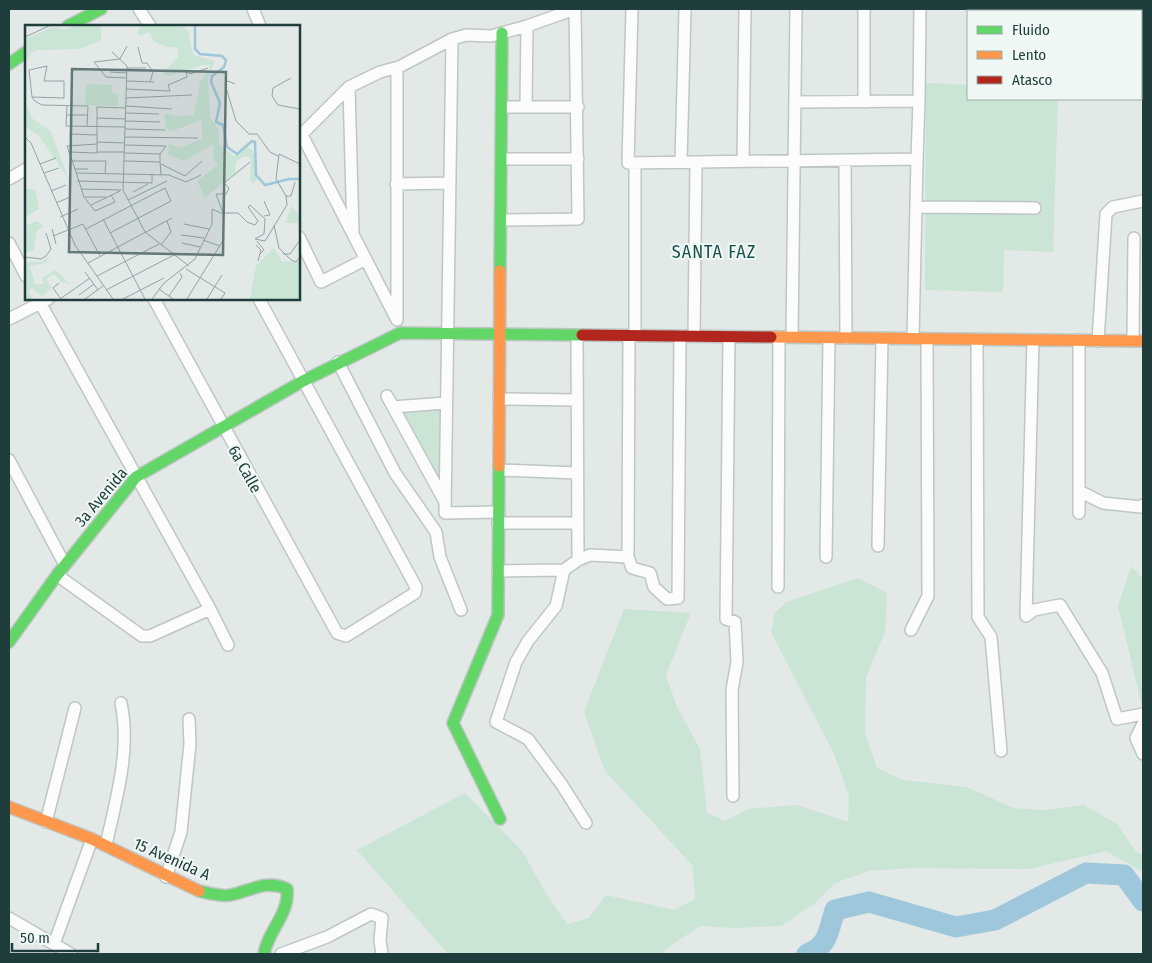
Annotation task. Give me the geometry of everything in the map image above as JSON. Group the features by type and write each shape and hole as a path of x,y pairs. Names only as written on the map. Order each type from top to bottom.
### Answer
{"street":[{"path":"70,25 101,9"},
{"path":"139,9 149,25"},
{"path":"253,9 260,25"},
{"path":"409,334 397,320 300,136 349,87 380,72 397,68 452,39 466,34 491,36 575,9 578,107 578,219 502,220"},
{"path":"632,9 628,164 918,159"},
{"path":"681,162 685,9"},
{"path":"743,162 744,9"},
{"path":"792,337 796,9"},
{"path":"864,9 864,102"},
{"path":"913,338 920,9"},
{"path":"526,107 527,26"},
{"path":"500,819 453,723 498,615 502,33"},
{"path":"452,39 448,183 445,513 578,524"},
{"path":"9,64 25,53"},
{"path":"397,68 397,320"},
{"path":"349,87 353,237"},
{"path":"796,102 919,101"},
{"path":"502,107 578,107"},
{"path":"502,159 578,159"},
{"path":"844,160 846,338"},
{"path":"694,336 696,162"},
{"path":"635,164 628,557 632,568 650,573 654,587 667,599 678,598 680,336"},
{"path":"9,178 25,170"},
{"path":"396,184 448,183"},
{"path":"1098,341 1106,214 1113,208 1143,201"},
{"path":"916,207 1035,208"},
{"path":"1134,238 1138,341"},
{"path":"300,239 321,282 366,259"},
{"path":"9,243 25,274"},
{"path":"9,319 42,300 228,645"},
{"name":"6a Calle","path":"155,300 337,633 346,636 415,593 416,587 303,380"},
{"path":"260,300 303,380"},
{"name":"3a Avenida","path":"9,642 57,575 136,477 303,380 400,334 1138,341"},
{"path":"577,335 578,560"},
{"path":"729,337 726,619 735,622 737,662 732,690 733,796"},
{"path":"778,587 780,337"},
{"path":"826,557 829,338"},
{"path":"878,546 882,338"},
{"path":"911,630 928,596 928,339"},
{"path":"978,339 978,617 992,637 1001,751"},
{"path":"1033,340 1026,616 1034,610 1060,605 1102,673 1117,719 1143,714"},
{"path":"1079,513 1080,340"},
{"path":"338,362 395,473 436,532 440,556 461,610"},
{"path":"387,396 446,502"},
{"path":"500,399 577,400"},
{"path":"393,407 446,402"},
{"path":"9,460 65,565"},
{"path":"499,470 577,472"},
{"path":"1079,491 1103,503 1141,507 1143,505"},
{"path":"498,571 564,570 578,560 590,555 628,557"},
{"path":"564,570 556,606 528,641 516,662 496,722 528,739 562,784 586,823"},
{"path":"57,575 142,636 150,636 210,609"},
{"path":"106,845 120,782 125,737 121,703"},
{"path":"46,822 75,708"},
{"path":"166,877 182,832 190,744 189,720"},
{"path":"1143,724 1136,738 1143,754"},
{"name":"15 Avenida A","path":"9,807 106,845 197,891 228,896 266,884 279,885 286,890 289,898 285,909 265,943 264,954"},
{"path":"54,944 92,839"},
{"path":"281,954 327,937 371,914 382,918 380,940 382,954"},
{"path":"9,918 71,954"}],"green space":[{"path":"926,83 967,85 967,100 1058,100 1053,252 1004,250 1003,292 925,290"},
{"path":"445,403 446,503 393,407"},
{"path":"1131,566 1143,579 1143,710 1118,606"},
{"path":"858,578 887,593 885,632 866,677 865,734 877,768 903,780 966,787 1014,808 1046,810 1084,805 1117,824 1136,852 1143,855 1143,872 1106,851 1029,869 913,868 869,871 835,883 814,904 781,926 732,928 700,926 666,949 663,954 448,954 357,850 465,793 522,851 547,895 567,924 589,918 606,895 674,910 695,899 693,866 605,771 584,712 624,609 691,613 666,675 677,707 700,749 707,813 725,821 748,809 797,805 848,822 849,796 834,754 771,632 775,613 786,602"}],"waterway":[{"path":"807,954 820,947 824,942 835,910 869,902 956,927 995,920 1086,873 1124,875 1143,901"}],"traffic: fast":[{"path":"70,25 101,9"},
{"path":"500,271 502,33"},
{"path":"9,64 25,53"},
{"path":"9,642 57,575 136,477 303,381 400,333 582,335"},
{"path":"499,466 498,615 453,723 500,819"},
{"path":"199,891 226,895 265,885 279,886 287,889 285,906 266,945 264,954"}],"traffic: slow":[{"path":"499,466 500,271"},
{"path":"771,337 1143,341"},
{"path":"9,807 92,839 199,891"}],"traffic: jam":[{"path":"582,335 771,337"}],"district":[{"name":"SANTA FAZ","path":"714,252"}]}
